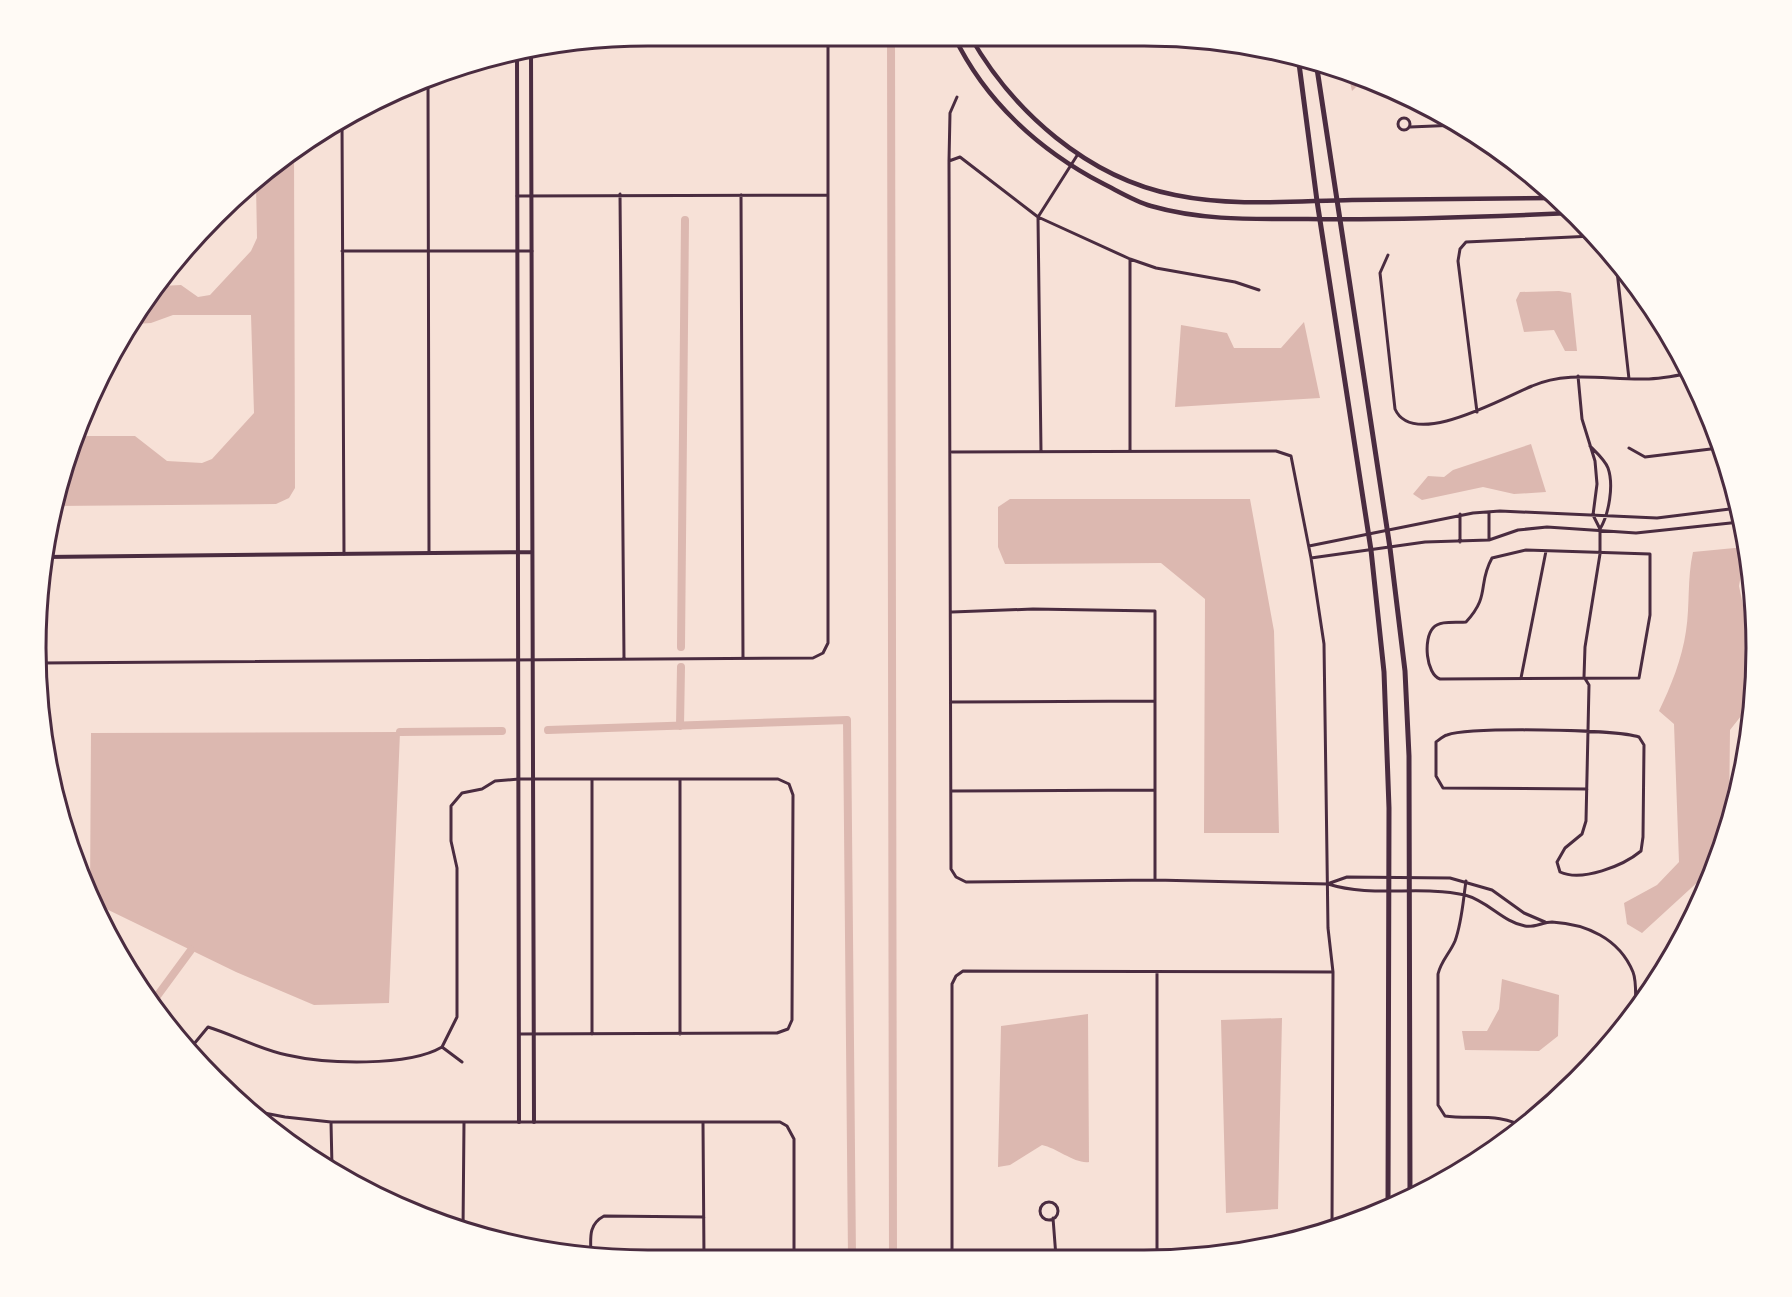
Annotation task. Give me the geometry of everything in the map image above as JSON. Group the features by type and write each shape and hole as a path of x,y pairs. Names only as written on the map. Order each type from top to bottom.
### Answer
{"highway":[{"path":"1299,67 1317,201 1371,550 1384,672 1389,878 1388,1198"},
{"path":"1318,72 1388,532 1405,671 1409,756 1410,1188"}],"main road":[{"path":"958,46 1001,106 1033,139 1071,167 1124,195 1175,212 1230,219 1341,220 1559,213"},
{"path":"976,46 998,80 1014,99 1078,154 1137,184 1177,196 1263,202 1542,198"}],"street":[{"path":"47,663 518,658 813,658 823,653 828,643 828,46"},
{"path":"531,58 534,1122"},
{"path":"517,61 519,1122"},
{"path":"428,88 429,554"},
{"path":"957,97 950,113 949,161 952,452 951,869 956,877 966,882 1155,880 1328,884 1347,890 1464,895 1486,903 1522,926 1546,923 1574,925 1598,931 1613,943 1633,972 1635,996"},
{"path":"1410,127 1408,119 1404,117 1398,121 1402,130 1410,127 1442,126"},
{"path":"342,130 344,554"},
{"path":"1041,451 1038,217 1078,154"},
{"path":"949,161 960,157 1038,217 1130,259 1156,268 1235,282 1259,290"},
{"path":"620,194 624,658"},
{"path":"741,195 742,658"},
{"path":"517,196 827,195"},
{"path":"1477,412 1458,261 1460,249 1466,242 1582,237"},
{"path":"342,251 532,251"},
{"path":"1388,255 1380,273 1395,409 1399,418 1409,424 1436,422 1477,412 1532,385 1578,376 1648,379 1679,375"},
{"path":"1130,259 1130,451"},
{"path":"1618,278 1629,379"},
{"path":"1578,376 1587,442 1595,461 1597,484 1593,515 1600,529 1600,554 1585,647 1584,677 1589,685 1588,731 1587,789 1586,821 1582,834 1559,855 1557,862 1560,872 1569,875 1612,867 1641,851 1644,745 1640,737 1630,734 1588,731 1471,732 1446,735 1436,742 1436,776 1443,788 1587,789"},
{"path":"1587,442 1608,466 1608,516 1600,529"},
{"path":"1629,448 1645,458 1712,449"},
{"path":"952,452 1276,451 1291,456 1309,546 1323,644 1328,928 1333,972 1332,1220"},
{"path":"1309,546 1388,532 1460,514 1489,512 1657,518 1729,509"},
{"path":"1489,512 1489,540"},
{"path":"1460,514 1460,543"},
{"path":"1311,558 1425,542 1460,543 1489,540 1518,530 1547,527 1636,532 1732,523"},
{"path":"1526,550 1546,551 1650,554 1650,615 1639,678 1440,679 1434,676 1430,670 1428,638 1432,629 1439,624 1466,622 1478,610 1482,600 1487,567 1492,558 1526,550"},
{"path":"1521,678 1546,551"},
{"path":"54,557 532,552"},
{"path":"952,612 1033,609 1155,611 1155,880"},
{"path":"952,702 1155,701"},
{"path":"194,1043 207,1027 287,1055 320,1060 408,1060 428,1056 442,1047 457,1017 457,868 451,841 451,806 462,793 482,789 495,781 519,779 778,779 789,784 793,795 793,807 792,1020 788,1029 777,1033 519,1034"},
{"path":"592,780 592,1035"},
{"path":"680,780 680,1034"},
{"path":"952,791 1154,790"},
{"path":"1328,884 1347,877 1410,877 1466,881 1492,890 1524,913 1546,923"},
{"path":"1466,881 1454,944 1441,961 1438,974 1438,1105 1445,1116 1515,1122"},
{"path":"952,1250 952,984 956,976 963,971 1333,972"},
{"path":"1157,973 1157,1250"},
{"path":"442,1047 462,1062"},
{"path":"266,1113 331,1122 780,1122 787,1126 794,1139 794,1250"},
{"path":"331,1122 332,1160"},
{"path":"462,1221 464,1122"},
{"path":"703,1122 704,1250"},
{"path":"1053,1218 1045,1219 1041,1215 1043,1204 1052,1203 1056,1206 1057,1214 1053,1218 1055,1250"},
{"path":"591,1247 591,1230 595,1221 604,1216 704,1217"}],"shaded area":[{"path":"1350,83 1357,86 1352,91"},
{"path":"294,162 295,488 289,498 276,504 64,506 78,455 86,436 135,436 167,461 202,463 212,459 254,413 251,315 173,315 151,323 142,324 168,286 181,285 198,297 210,295 251,251 257,238 256,193"},
{"path":"1520,292 1571,293 1577,351 1565,351 1554,330 1524,332 1516,300"},
{"path":"1304,322 1320,398 1175,407 1181,325 1227,333 1234,348 1281,348"},
{"path":"1531,444 1546,492 1514,494 1483,487 1422,500 1413,494 1428,476 1444,477 1453,470"},
{"path":"1010,499 1250,499 1274,631 1279,833 1204,833 1205,599 1161,563 1005,564 998,547 998,507"},
{"path":"1737,548 1746,648 1741,716 1730,730 1729,785 1714,842 1700,879 1642,933 1627,924 1624,903 1657,885 1679,862 1674,724 1659,711 1682,652 1693,552"},
{"path":"400,732 389,1003 314,1005 236,972 106,909 90,874 91,733"},
{"path":"1502,979 1559,995 1558,1036 1539,1051 1465,1050 1462,1031 1487,1031 1499,1009"},
{"path":"1088,1014 1089,1162 1078,1161 1042,1145 1010,1165 998,1167 1001,1026"},
{"path":"1282,1018 1278,1209 1226,1213 1221,1020"}],"waterway":[{"path":"891,46 893,1250"},
{"path":"681,647 685,220"},
{"path":"680,726 681,667"},
{"path":"548,730 847,720 852,1250"},
{"path":"400,732 502,731"},
{"path":"157,996 191,950"}]}
